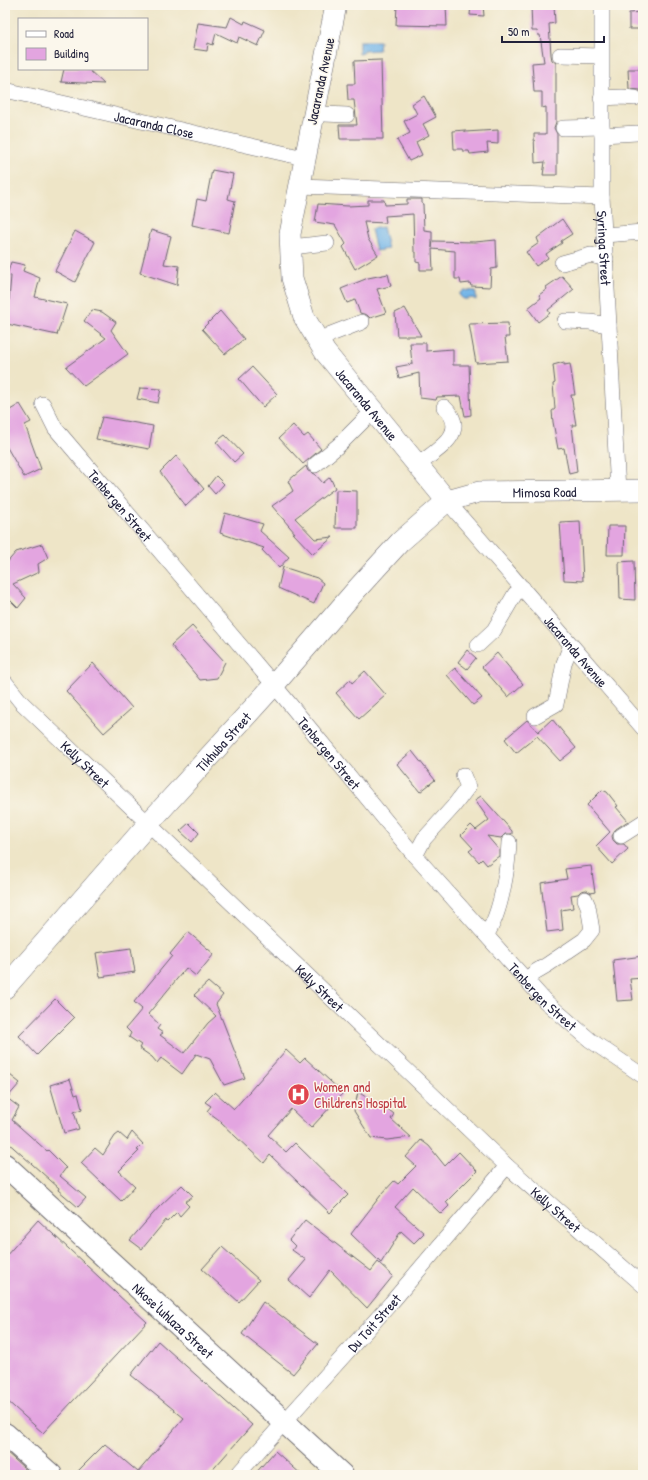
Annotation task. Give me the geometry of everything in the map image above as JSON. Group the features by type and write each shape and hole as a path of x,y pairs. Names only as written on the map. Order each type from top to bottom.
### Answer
{"main road":[{"name":"Nkose'luhlaza Street","path":"5,1165 342,1475"},
{"path":"5,1434 51,1475"}],"street":[{"name":"Jacaranda Avenue","path":"336,5 304,158 290,234 292,278 304,317 325,352 418,466 643,728"},
{"name":"Syringa Street","path":"602,5 602,197 618,491"},
{"path":"560,56 601,56"},
{"name":"Jacaranda Close","path":"5,90 304,158"},
{"path":"602,98 635,98"},
{"path":"314,111 324,114 347,115"},
{"path":"564,128 637,133"},
{"path":"300,186 602,197"},
{"path":"604,235 643,232"},
{"path":"291,247 327,243"},
{"path":"562,263 591,255 606,259"},
{"path":"565,321 590,322 609,325"},
{"path":"318,342 331,334 362,322"},
{"name":"Tenbergen Street","path":"43,404 55,428 274,685 415,856 545,1001 590,1040 643,1076"},
{"path":"418,466 450,440 455,428 452,414 444,407"},
{"path":"315,465 339,445 373,411"},
{"name":"Mimosa Road","path":"447,501 479,492 643,490"},
{"name":"Tikhuba Street","path":"5,988 149,822 274,685 357,589 400,542 447,501"},
{"path":"478,645 494,630 515,594 523,588"},
{"path":"535,716 556,704 564,663 571,645"},
{"name":"Kelly Street","path":"5,682 21,702 149,822 507,1166 643,1285"},
{"path":"415,856 424,840 454,807 468,786 463,775"},
{"path":"622,836 643,822"},
{"path":"486,935 493,927 508,860 509,842"},
{"path":"526,980 535,972 547,966 584,940 592,930 588,906 585,900"},
{"name":"Du Toit Street","path":"237,1475 391,1303 507,1166"}],"water":[{"path":"359,41 380,41 379,50 363,51 363,53 359,54"},
{"path":"383,227 388,249 376,251 371,229"},
{"path":"464,290 475,291 476,300 461,297 459,294"}],"building":[{"path":"397,5 446,5 447,26 396,25"},
{"path":"471,5 483,5 484,16 470,15"},
{"path":"531,5 554,5 555,23 549,24 551,55 552,60 556,63 556,122 554,128 557,134 557,175 543,175 545,162 535,163 534,134 546,134 546,107 542,108 542,92 534,92 532,63 544,62 540,35 538,35 537,31 532,31"},
{"path":"643,12 643,29 629,29 629,13"},
{"path":"231,17 244,24 245,21 265,30 258,46 239,37 237,43 216,33 213,45 208,43 207,51 193,49 198,23 227,27"},
{"path":"381,60 383,139 340,139 339,125 357,125 354,100 348,100 347,84 355,84 354,61"},
{"path":"628,69 643,69 643,94 640,90 629,89"},
{"path":"64,70 89,70 104,84 61,82"},
{"path":"424,96 436,117 423,124 429,135 416,142 422,155 409,161 397,140 410,133 404,121 417,114 412,104"},
{"path":"465,130 465,132 498,130 498,144 487,143 488,152 470,154 469,151 454,149 453,131"},
{"path":"212,170 233,174 228,199 235,201 229,233 192,225 197,199 206,201"},
{"path":"407,199 422,199 424,230 432,231 432,248 433,241 475,242 496,240 497,268 491,269 490,287 471,286 470,283 461,284 460,279 455,279 455,251 432,249 433,270 420,270 420,263 416,262 416,252 414,252 413,214 385,216 386,223 364,222 368,239 378,255 355,269 343,247 346,244 335,225 315,222 318,204 348,206 368,205 368,200 384,200 385,205 407,204"},
{"path":"562,219 572,234 546,254 548,258 536,266 526,252 539,243 537,238"},
{"path":"151,230 171,236 164,264 179,266 177,285 140,273"},
{"path":"75,231 95,242 75,282 55,271"},
{"path":"11,262 25,265 23,271 40,278 35,297 67,304 57,335 7,324 11,276 7,275"},
{"path":"388,274 391,286 377,289 386,313 370,318 367,315 360,313 355,300 347,303 341,289 368,278"},
{"path":"562,276 574,289 548,310 550,313 538,322 528,308 541,298 539,295 547,289 546,287"},
{"path":"405,308 421,336 397,336 395,313"},
{"path":"92,310 102,312 116,322 111,330 128,354 84,386 66,367 106,338 84,321"},
{"path":"220,311 244,339 225,354 202,329"},
{"path":"508,323 509,337 505,337 508,361 476,363 469,324"},
{"path":"410,343 426,343 426,351 453,349 453,365 469,365 471,415 465,416 461,396 437,397 436,400 420,398 419,373 399,378 396,367 412,364"},
{"path":"564,362 564,365 570,364 575,395 571,395 576,425 572,425 577,472 569,474 564,448 558,449 552,411 555,409 553,365"},
{"path":"252,367 277,394 263,407 239,379"},
{"path":"140,388 161,389 158,403 137,399"},
{"path":"20,404 31,422 25,425 41,469 24,477 5,444 5,413"},
{"path":"102,417 153,426 149,449 96,439"},
{"path":"293,425 304,437 308,434 321,449 303,464 279,438"},
{"path":"225,435 243,454 234,462 216,442"},
{"path":"176,456 204,489 186,506 160,472"},
{"path":"306,466 308,471 315,474 323,483 330,477 335,488 295,518 315,539 333,537 313,554 293,533 295,533 272,506 293,491 288,481"},
{"path":"216,476 224,484 215,494 208,486"},
{"path":"336,490 357,491 357,528 335,528"},
{"path":"225,513 263,524 260,531 289,557 279,568 262,550 264,548 220,533"},
{"path":"580,521 583,581 564,580 560,522"},
{"path":"608,526 625,526 624,555 607,555"},
{"path":"42,544 48,558 38,564 39,572 13,584 26,598 18,608 5,595 5,565 16,552"},
{"path":"634,561 635,600 620,599 619,562"},
{"path":"283,567 317,578 323,583 314,604 278,588"},
{"path":"192,626 225,662 217,678 200,680 171,645"},
{"path":"467,650 476,658 467,669 458,662"},
{"path":"497,653 523,684 508,697 482,667"},
{"path":"93,663 132,708 104,733 66,691"},
{"path":"455,668 482,698 473,705 447,675"},
{"path":"365,671 386,695 359,719 336,693 350,680 352,683"},
{"path":"552,719 576,748 560,761 537,736 516,753 505,739 527,720 538,732"},
{"path":"412,751 435,780 420,792 397,764"},
{"path":"602,790 607,792 618,806 616,807 628,821 616,829 612,836 613,840 617,844 624,844 628,849 612,864 596,846 610,832 587,805"},
{"path":"481,796 512,831 512,834 505,834 501,838 487,836 499,850 499,856 487,865 482,859 479,862 469,851 473,848 461,835 471,825 476,830 489,820 475,800"},
{"path":"189,823 199,833 192,842 180,831"},
{"path":"591,866 595,892 591,893 586,890 581,891 578,894 571,895 573,908 561,910 563,930 547,932 541,883 567,879 565,869"},
{"path":"188,932 214,954 196,976 186,968 148,1014 160,1025 157,1029 163,1033 160,1035 184,1053 208,1023 216,1016 194,995 208,982 223,995 216,1004 245,1078 224,1085 210,1059 196,1054 182,1074 161,1058 157,1063 152,1057 139,1048 141,1045 129,1037 131,1033 126,1028 142,1009 134,1002 172,956 170,954"},
{"path":"131,948 135,972 100,977 96,953"},
{"path":"643,956 643,978 630,979 633,1000 617,1001 613,960"},
{"path":"55,999 74,1018 37,1055 19,1036"},
{"path":"286,1050 300,1063 305,1058 343,1093 311,1128 291,1109 268,1135 286,1152 295,1143 348,1195 330,1213 270,1155 264,1163 221,1123 222,1122 207,1111 211,1106 205,1102 215,1092 234,1109"},
{"path":"5,1071 20,1083 7,1098 19,1107 12,1120 47,1151 48,1150 66,1168 60,1176 86,1198 78,1207 5,1140"},
{"path":"70,1079 75,1095 78,1094 82,1109 74,1112 79,1129 64,1133 50,1085"},
{"path":"358,1092 377,1104 379,1102 394,1114 391,1119 411,1137 387,1140 371,1138 354,1111"},
{"path":"132,1132 143,1144 137,1150 139,1151 119,1171 135,1186 121,1201 81,1163 95,1148 103,1155 115,1136 119,1133 127,1140"},
{"path":"421,1140 429,1146 445,1166 459,1152 477,1171 446,1202 449,1206 441,1214 413,1187 395,1207 424,1233 414,1243 401,1231 381,1263 351,1234 381,1195 394,1181 398,1184 416,1166 406,1157"},
{"path":"182,1185 193,1196 185,1202 189,1206 180,1216 177,1212 167,1222 166,1220 142,1249 130,1240 159,1207"},
{"path":"38,1220 147,1322 43,1433 5,1399 5,1257"},
{"path":"305,1220 371,1271 378,1262 393,1276 367,1308 330,1270 309,1298 289,1280 306,1260 292,1250 295,1246 289,1240"},
{"path":"222,1247 259,1280 239,1302 202,1269"},
{"path":"263,1302 318,1344 293,1374 242,1334"},
{"path":"158,1341 252,1425 208,1475 74,1475 105,1444 138,1472 184,1418 131,1375"},
{"path":"5,1451 32,1475 5,1475"},
{"path":"275,1451 302,1475 254,1475"}],"place":[{"name":"Women and Childrens Hospital","path":"299,1094"}]}
